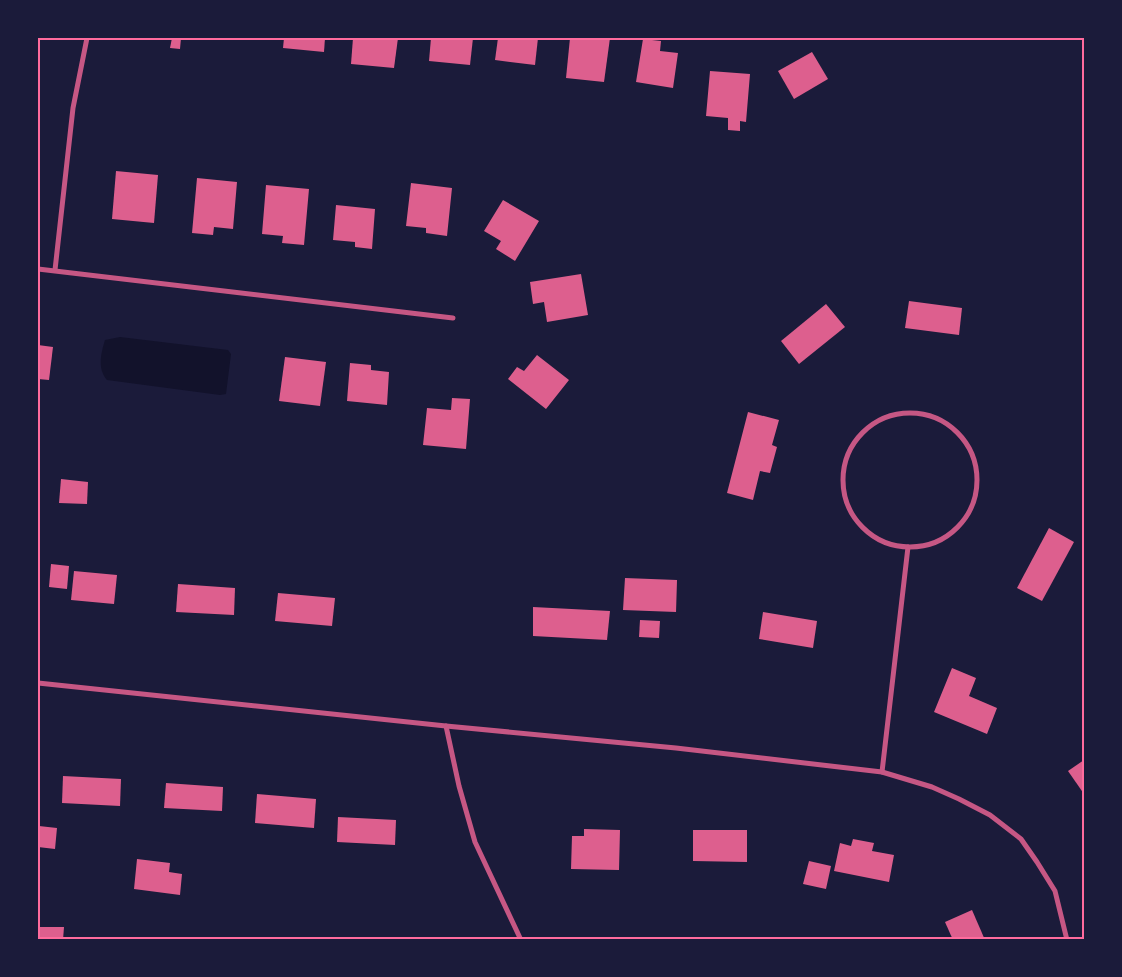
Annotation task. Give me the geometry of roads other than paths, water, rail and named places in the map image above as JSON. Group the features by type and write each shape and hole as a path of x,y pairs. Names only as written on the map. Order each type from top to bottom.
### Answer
{"street":[{"path":"55,270 73,108 87,38"},
{"path":"38,268 453,318"},
{"path":"916,413 938,418 957,431 971,450 978,472 976,495 967,516 952,534 931,544 908,547 887,543 868,533 854,518 845,498 842,477 847,456 857,438 873,424 892,415 916,413"},
{"path":"882,772 908,547"},
{"path":"38,683 676,748 882,772 932,787 958,799 990,815 1021,839 1055,891 1067,940"},
{"path":"446,726 459,786 475,842 521,940"}]}
